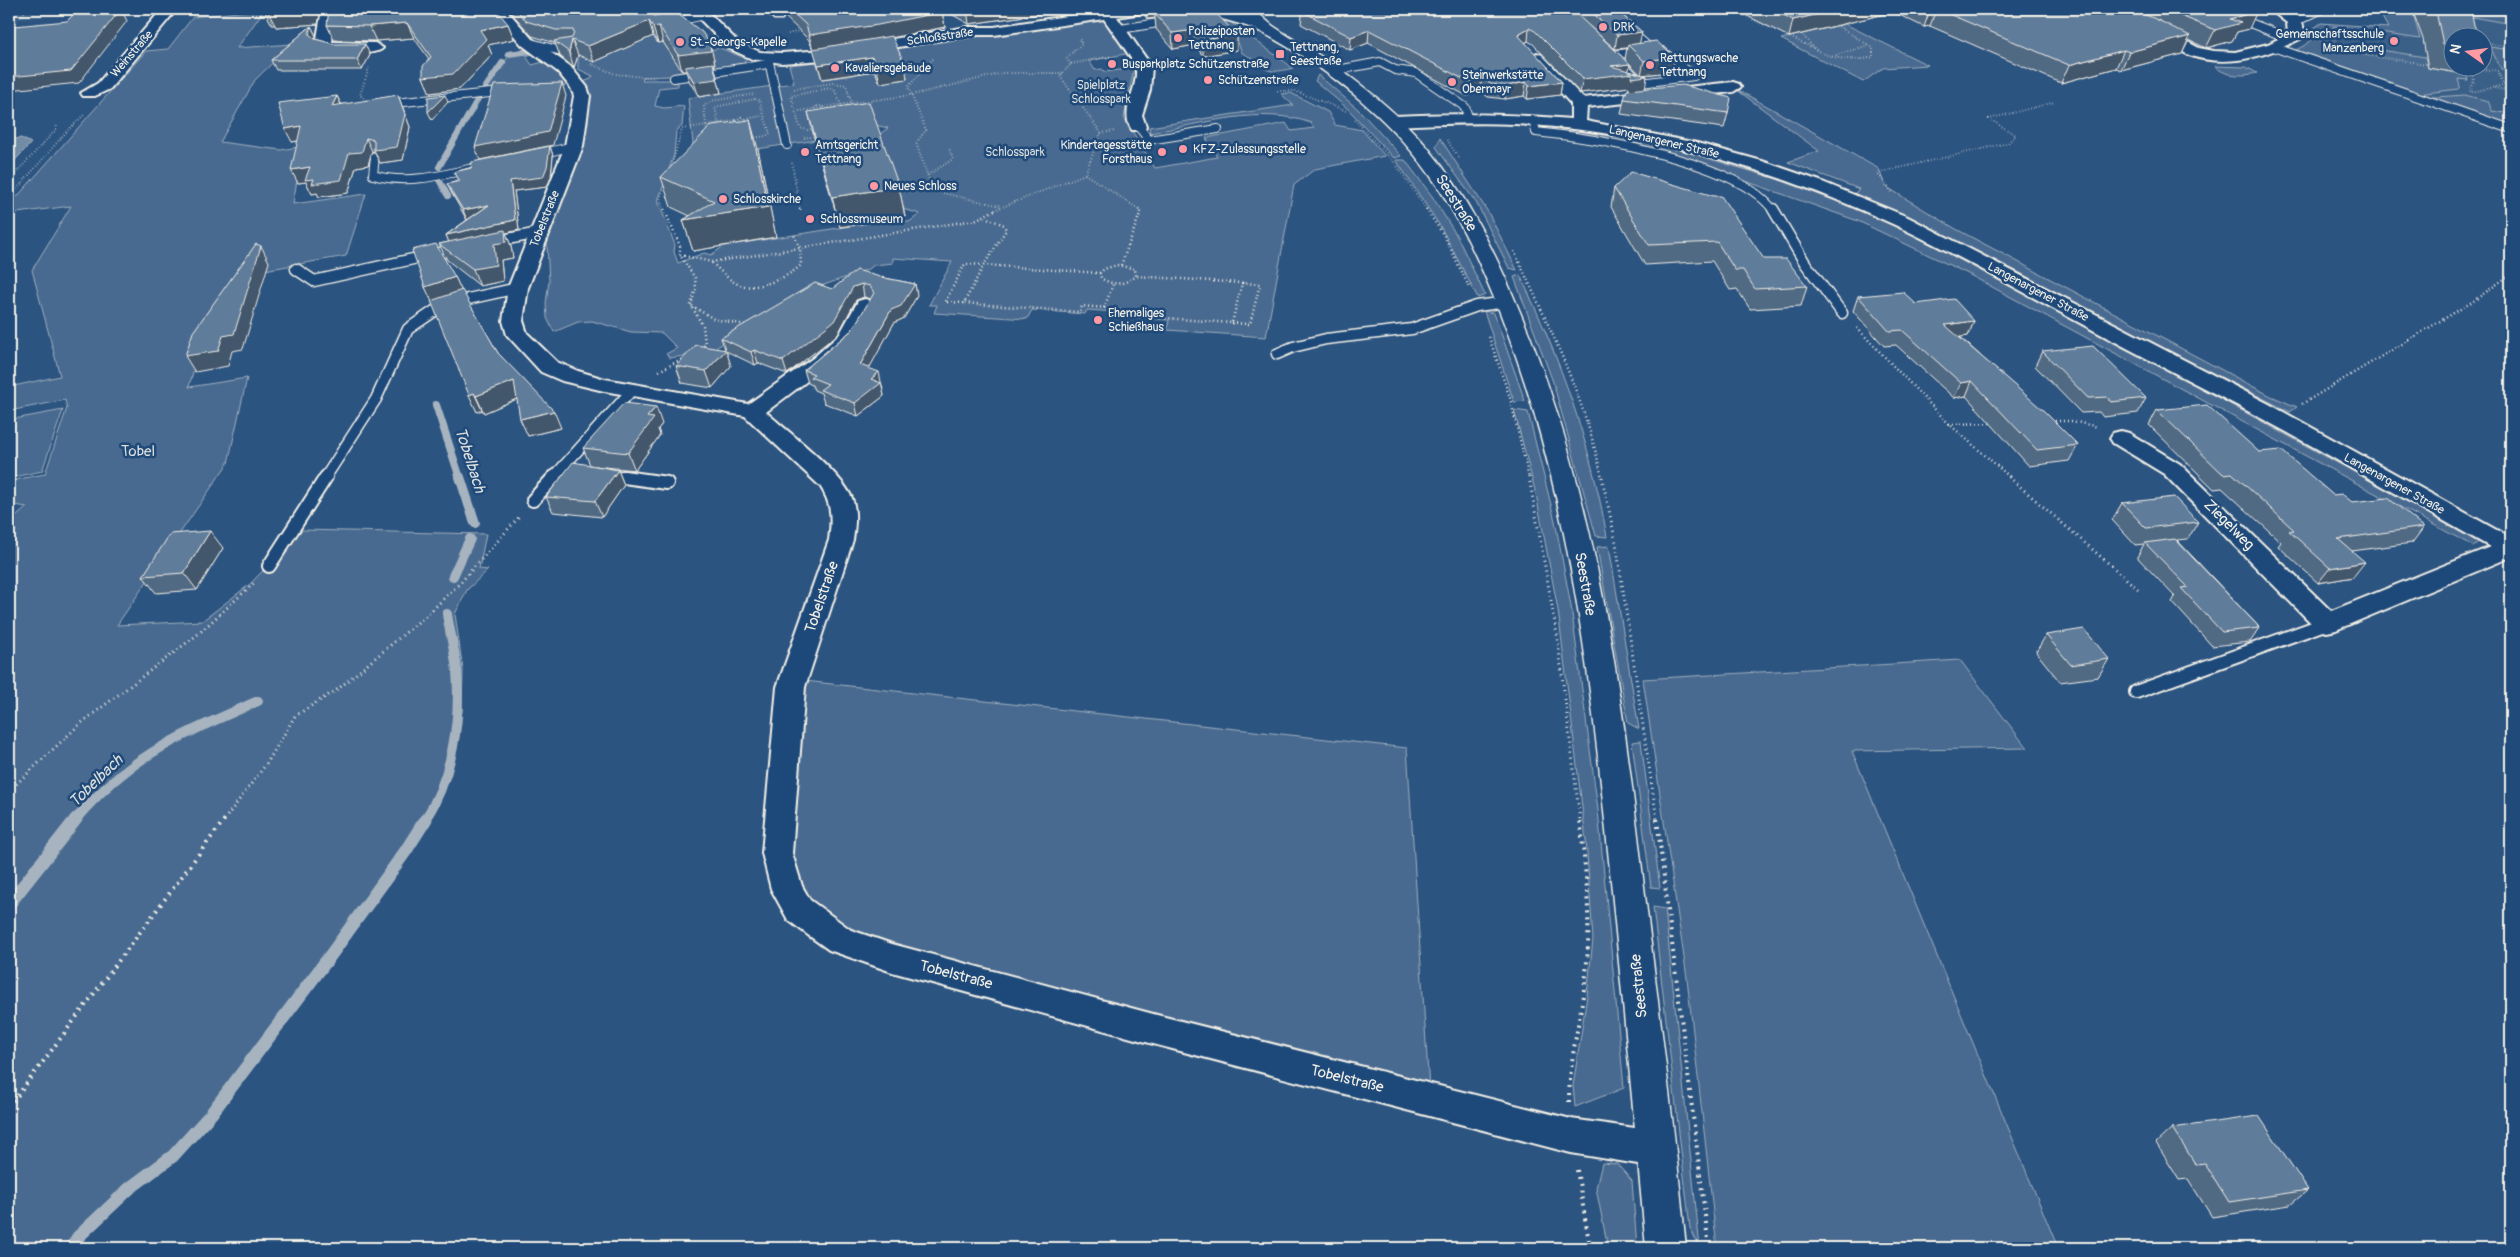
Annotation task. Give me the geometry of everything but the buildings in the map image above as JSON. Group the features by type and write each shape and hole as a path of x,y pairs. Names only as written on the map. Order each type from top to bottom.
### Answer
{"main road":[{"name":"Seestraße","path":"1234,9 1207,11 1264,27"},
{"name":"Seestraße","path":"1241,9 1264,27 1332,71 1394,121 1425,156 1447,187 1478,240 1507,302 1544,405 1584,574 1619,799 1666,1248"}],"street":[{"name":"Weinstraße","path":"90,93 104,86 170,9"},
{"path":"329,9 326,18 324,44 332,48 375,48"},
{"name":"Tobelstraße","path":"498,9 527,42 564,69 572,89 582,96 574,146 518,288 513,321 517,335 533,353 549,366 570,376 632,390 752,411 828,481 840,498 844,517 841,540 791,687 787,717 777,853 787,889 799,910 840,940 892,958 1157,1030 1571,1136 1656,1149"},
{"path":"769,9 778,17"},
{"name":"Schloßstraße","path":"701,12 733,45 768,61 824,55 968,31 994,31 1142,9"},
{"path":"2100,9 2166,36 2194,52 2224,57 2235,57 2273,47 2291,39 2296,33 2295,22 2276,9"},
{"path":"1108,14 1120,28 1144,67 1142,90 1134,115 1138,126"},
{"path":"946,20 968,31"},
{"path":"1527,48 1579,103 1579,125"},
{"path":"1579,103 1733,87"},
{"name":"Langenargener Straße","path":"1394,121 1468,118 1532,120 1579,125 1686,145 1731,157 1870,207 1988,265 2278,418 2511,548"},
{"path":"752,411 820,362 847,338 865,305"},
{"name":"Ziegelweg","path":"2121,438 2172,469 2327,623"},
{"path":"2327,623 2511,548"}],"lane":[{"path":"1605,9 1652,50"},
{"path":"2214,9 2291,39"},
{"path":"2295,22 2322,9"},
{"path":"660,26 701,12"},
{"path":"1120,28 1183,19"},
{"path":"527,42 540,42 548,49 563,52 574,49"},
{"path":"1598,42 1641,83 1694,76 1659,49 1612,55"},
{"path":"2273,47 2511,129"},
{"path":"674,78 768,61 787,145"},
{"path":"1332,71 1380,62 1395,70 1416,73 1465,107 1468,118"},
{"path":"375,106 484,92 521,91"},
{"name":"Langenargener Straße","path":"1532,120 1536,132 1610,144 1659,156 1725,176 1754,191 1773,211 1817,281 1842,313"},
{"path":"1138,126 1146,140 1218,129"},
{"path":"530,156 574,146"},
{"path":"375,156 373,174 388,180 415,179 494,163"},
{"path":"296,270 314,280 539,233"},
{"path":"269,566 376,399 394,366 403,338 408,330 436,310 468,299 518,288"},
{"path":"1277,354 1294,346 1316,340 1379,334 1440,322 1478,306 1507,302"},
{"path":"533,500 566,469 632,390"},
{"path":"590,472 667,483"},
{"path":"2136,692 2327,623"}],"path":[{"path":"20,17 27,9"},
{"path":"1731,9 1792,40 1815,49 1836,55 1868,60 1873,57 1874,51 1869,45 1830,21"},
{"path":"1066,20 1082,44 1066,58 1071,64"},
{"path":"789,33 799,31"},
{"path":"1802,34 1815,49"},
{"path":"2492,44 2511,47"},
{"path":"1836,55 1869,45"},
{"path":"375,48 360,95 375,106"},
{"path":"563,52 615,74 674,78"},
{"path":"938,53 908,86 926,130 916,143 933,190 1001,207"},
{"path":"680,255 712,262 984,217 1001,207 1085,174 1101,133 1060,76 1071,64 1136,53"},
{"path":"2363,55 2427,64"},
{"path":"2472,92 2504,85 2498,71 2492,70"},
{"path":"823,107 912,95 1003,73 1063,73"},
{"path":"830,88 834,89 842,105 848,121 844,124 807,130 800,128 791,96 830,88"},
{"path":"1276,91 1291,88 1335,109 1346,111 1335,100"},
{"path":"2491,88 2511,91"},
{"path":"706,125 704,106 711,100 774,91"},
{"path":"9,198 68,130 102,98 90,93"},
{"path":"755,99 759,100 770,133 766,136 728,142 722,140 718,122 715,107 717,105 755,99"},
{"path":"1896,197 1877,173 2008,143 2016,135 1989,119 2055,102"},
{"path":"1353,118 1396,163 1445,237 1478,306 1512,406 1532,494 1554,610 1573,755 1583,857 1588,942 1573,1047 1569,1096 1571,1136 1590,1248"},
{"path":"668,176 682,129 736,120"},
{"path":"9,180 56,130 57,125"},
{"path":"928,176 953,159 949,148"},
{"path":"792,162 800,211"},
{"path":"1085,174 1141,211 1121,265"},
{"path":"666,184 660,200 680,246 680,255 696,276 698,283 691,305 703,326 706,344 702,350 694,354"},
{"path":"964,303 984,265 1006,230 1004,225 984,217"},
{"path":"712,262 735,283 749,288 794,272 801,265 800,248 794,235"},
{"path":"1100,273 1104,281 1114,284 1123,284 1136,276 1260,284 1250,324 1125,315 1119,309 1082,306 1080,312 945,302 965,264 1100,273 1110,266 1121,265 1135,269 1136,276"},
{"path":"2278,418 2472,302 2511,274"},
{"path":"1232,323 1242,283"},
{"path":"1104,308 1114,284"},
{"path":"691,305 714,319 738,325 748,325"},
{"path":"1842,313 1949,424 2138,589"},
{"path":"632,390 646,378 686,358"},
{"path":"2044,421 2092,423 2121,438"},
{"path":"1949,424 1996,422"},
{"path":"9,1106 267,763 295,716 338,689 429,614 461,582 533,500"},
{"path":"9,791 80,724 217,618 243,595 269,566"}],"shaded area":[{"path":"9,9 129,9 19,19 9,32"},
{"path":"2410,9 2491,19 2492,21 2511,24 2511,129 2290,53 2311,40 2315,34 2314,28 2321,23 2388,28 2381,15 2413,13"},
{"path":"21,138 31,143 9,167 9,140"}],"green space":[{"name":"Tobel","path":"265,9 237,48 292,44 255,80 220,142 281,150 367,135 298,174 293,204 366,194 346,256 241,274 203,335 189,387 247,378 228,463 117,625 202,621 250,584 302,530 486,534 479,569 488,570 467,590 455,614 463,670 462,711 451,762 434,806 405,852 330,956 211,1114 173,1156 130,1188 78,1237 71,1248 9,1248 9,523 27,507 9,504 9,481 45,474 67,408 65,400 9,411 9,387 60,376 32,270 71,206 9,214 9,206 146,51 168,49 193,17"},
{"path":"2440,9 2493,9 2494,12 2511,14 2511,24 2445,12"},
{"path":"2413,13 2420,39 2333,26 2336,43 2425,57 2428,68 2442,70 2442,78 2467,78 2468,80 2458,79 2460,87 2458,89 2418,94 2292,52 2311,40 2314,28 2321,23 2388,28 2381,15"},
{"path":"1104,18 1130,53 1089,61 1095,70 1102,69 1105,72 1134,68 1124,118 1155,168 1217,157 1206,138 1286,123 1291,131 1314,128 1311,123 1292,118 1252,116 1210,121 1150,133 1149,127 1293,105 1281,94 1291,93 1328,112 1335,125 1362,130 1385,156 1315,169 1294,185 1266,337 1167,330 1169,320 1122,317 1116,312 1087,310 1085,314 1032,310 1027,319 934,313 937,305 929,305 952,262 893,258 893,263 874,265 869,269 824,285 782,307 709,352 670,358 666,354 677,348 662,333 631,332 592,321 578,322 554,332 547,318 546,303 549,281 547,245 587,118 590,94 583,82 591,79 593,76 578,69 578,55 645,28 663,42 674,57 720,48 747,59 741,64 670,76 643,77 642,80 678,80 678,86 659,88 655,106 664,108 684,106 682,126 676,131 674,155 658,201 675,245 674,252 678,263 704,253 711,255 724,246 895,219 909,222 920,214 903,209 877,136 888,128 875,125 863,133 711,156 694,153 688,98 794,83 789,65 816,62 822,79 854,75 854,55"},
{"path":"1214,21 1230,22 1293,68 1275,71 1265,68 1242,53 1237,40 1222,37"},
{"path":"1845,24 1928,65 1883,68 1863,82 1781,39"},
{"path":"2492,47 2511,50 2511,76 2509,71 2501,69"},
{"path":"533,51 535,53 526,56 532,65 547,61 568,80 568,85 552,89 486,90 510,54"},
{"path":"2215,66 2246,67 2257,73 2246,75 2229,74"},
{"path":"1318,75 1359,110 1401,156 1394,158 1348,109 1315,81"},
{"path":"1733,87 1879,169 1885,186 1956,229 2271,396 2297,407 2290,412 1929,228 1853,195 1859,189 1788,162 1819,151"},
{"path":"2465,95 2488,101 2492,111 2511,114 2511,129 2421,98"},
{"path":"1551,129 1603,133 1683,151 1777,179 1863,211 1976,265 2480,541 2473,546 1968,274 1858,221 1717,171 1557,133"},
{"path":"1440,138 1488,212 1517,270 1509,268 1477,204 1436,147"},
{"path":"1396,160 1405,160 1432,196 1457,236 1485,295 1478,298 1440,226"},
{"path":"1520,275 1561,370 1583,435 1607,537 1596,536 1553,382 1514,277"},
{"path":"1484,311 1494,313 1525,401 1514,402"},
{"path":"63,410 42,471 9,478 9,420"},
{"path":"1514,410 1528,412 1555,521 1571,606 1598,810 1624,1088 1575,1107 1573,1086 1587,996 1593,939 1586,840 1558,610 1536,494"},
{"path":"1609,546 1639,729 1628,723 1597,547"},
{"path":"1960,660 2027,748 1852,751 2058,1248 1717,1248 1687,978 1643,679"},
{"path":"805,681 1407,748 1429,1089 901,949 849,931 806,898 790,859"},
{"path":"1641,741 1660,888 1651,887 1632,742"},
{"path":"1653,907 1665,909 1700,1248 1690,1228"},
{"path":"1602,1163 1617,1164 1632,1181 1637,1248 1608,1248 1596,1188"}],"waterway":[{"name":"Tobelbach","path":"508,54 531,51"},
{"name":"Tobelbach","path":"485,88 503,62"},
{"name":"Tobelbach","path":"439,167 480,95"},
{"name":"Tobelbach","path":"438,178 448,196"},
{"name":"Tobelbach","path":"436,405 460,478"},
{"name":"Tobelbach","path":"460,477 475,523"},
{"name":"Tobelbach","path":"453,576 470,539"},
{"path":"425,820 442,786 453,748 456,729 457,671 447,614"},
{"name":"Tobelbach","path":"75,820 96,797 137,762 181,736 258,701"},
{"name":"Tobelbach","path":"9,904 76,819"},
{"path":"71,1248 78,1237 130,1188 173,1156 211,1114 330,956 405,852 426,819"}],"place":[{"name":"DRK","path":"1603,27"},
{"name":"Polizeiposten Tettnang","path":"1178,38"},
{"name":"Gemeinschaftsschule Manzenberg","path":"2394,41"},
{"name":"St.-Georgs-Kapelle","path":"680,42"},
{"name":"Tettnang, Seestraße","path":"1280,54"},
{"name":"Busparkplatz Schützenstraße","path":"1112,64"},
{"name":"Rettungswache Tettnang","path":"1650,65"},
{"name":"Kavaliersgebäude","path":"835,68"},
{"name":"Schützenstraße","path":"1208,80"},
{"name":"Steinwerkstätte Obermayr","path":"1452,82"},
{"name":"KFZ-Zulassungsstelle","path":"1183,149"},
{"name":"Amtsgericht Tettnang","path":"805,152"},
{"name":"Kindertagesstätte Forsthaus","path":"1162,152"},
{"name":"Neues Schloss","path":"874,186"},
{"name":"Schlosskirche","path":"723,199"},
{"name":"Schlossmuseum","path":"810,219"},
{"name":"Ehemaliges Schießhaus","path":"1098,320"}],"park label":[{"name":"Spielplatz Schlosspark","path":"1101,92"},
{"name":"Schlosspark","path":"1015,152"}]}
